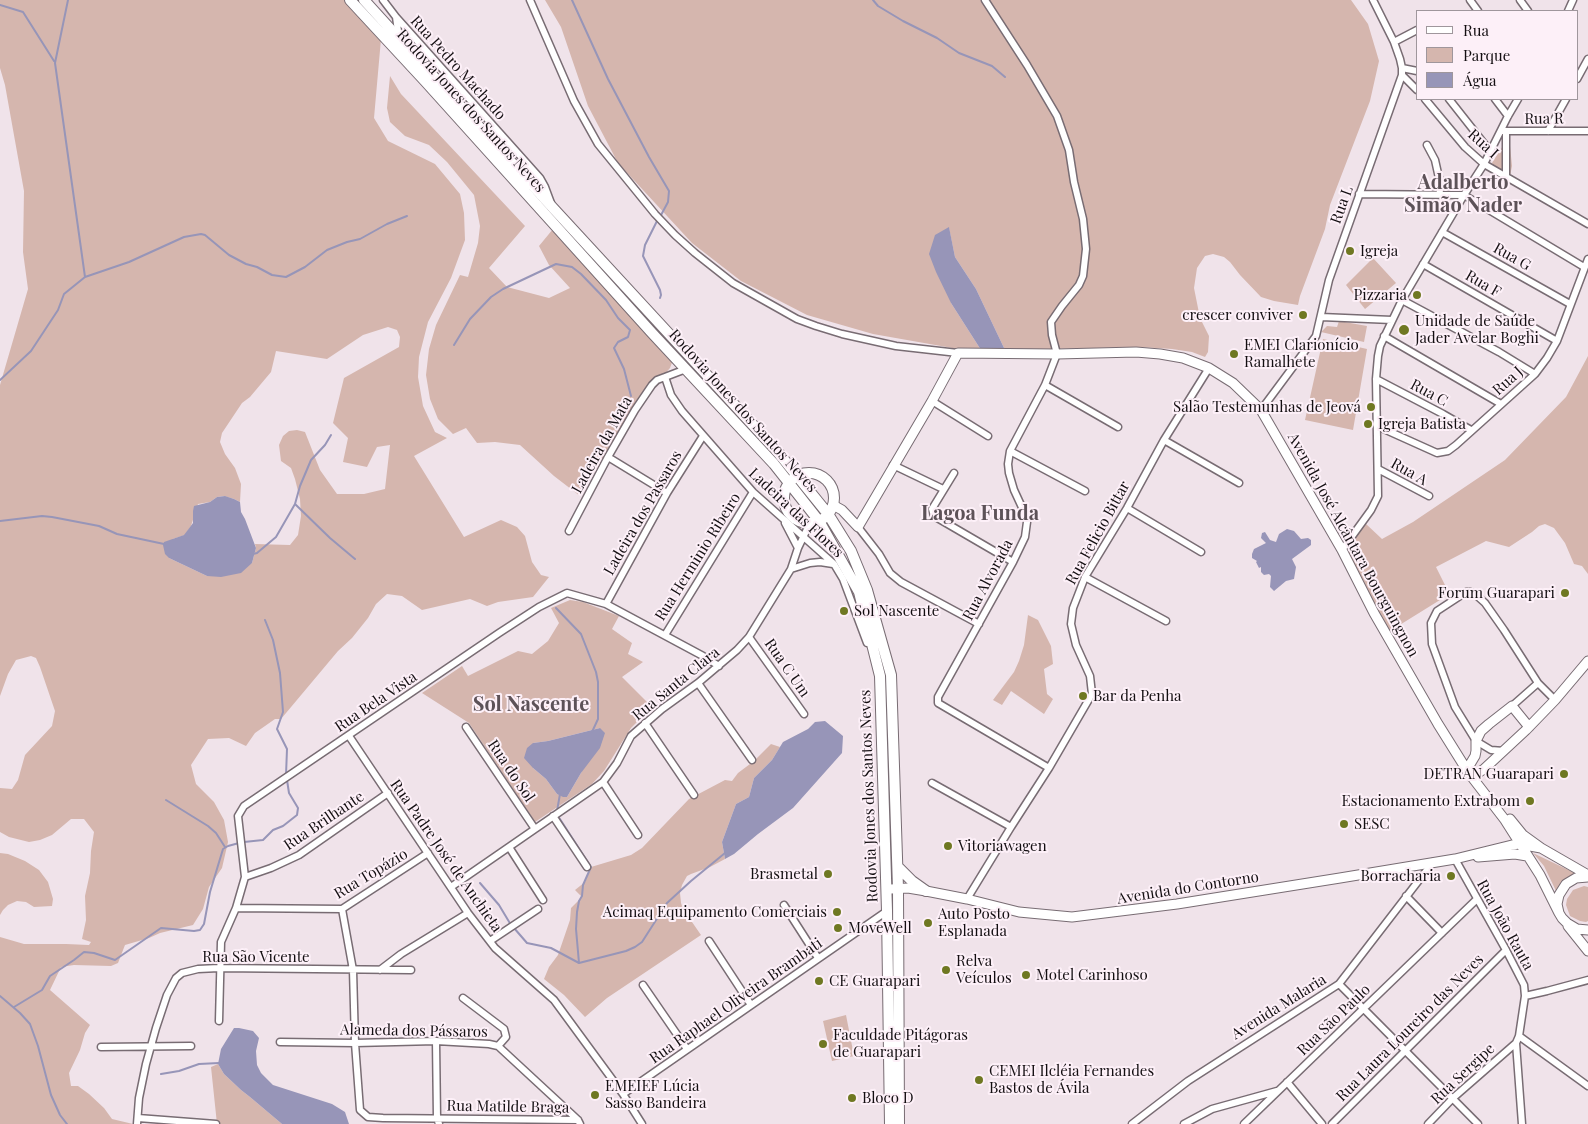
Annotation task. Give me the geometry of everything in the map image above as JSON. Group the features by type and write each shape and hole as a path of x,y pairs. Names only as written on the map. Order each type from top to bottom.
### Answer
{"main road":[{"name":"Rodovia Jones dos Santos Neves","path":"350,0 774,464 789,482 859,592 880,676 894,1119"},
{"name":"Rodovia Jones dos Santos Neves","path":"364,0 830,509 851,552 867,590 891,675 898,867 894,1119"},
{"path":"813,473 825,479 833,491 830,509 814,522 799,521 785,515 783,496 785,489 789,482 798,475 813,473"},
{"path":"898,867 926,891"}],"street":[{"name":"Rua Pedro Machado","path":"382,0 540,178 553,208"},
{"name":"Avenida José Alcântara Bourguingnon","path":"530,0 574,101 598,144 655,214 674,236 733,283 790,315 842,334 896,346 958,353 1152,353 1183,358 1209,368 1233,383 1261,410 1342,550 1374,613 1438,724 1458,756 1505,820 1540,875 1560,916 1588,951"},
{"path":"984,0 1057,116 1069,150 1083,219 1086,250 1083,276 1079,285 1052,322 1052,335 1057,354"},
{"path":"1373,0 1394,42 1402,71 1416,89"},
{"name":"Rua Pedro Machado","path":"396,17 399,38"},
{"path":"1394,42 1416,31"},
{"path":"1578,77 1588,58"},
{"path":"1402,71 1416,70"},
{"name":"Rua L","path":"1261,410 1316,336 1329,280 1402,71"},
{"name":"Rua I","path":"1426,100 1465,147 1484,164 1588,224"},
{"path":"1450,100 1490,151"},
{"path":"1496,100 1508,116"},
{"path":"1506,178 1504,132 1508,116 1517,100"},
{"path":"1548,131 1565,100"},
{"name":"Rua R","path":"1504,132 1588,131"},
{"path":"1342,550 1377,500 1376,379 1378,356 1384,336 1423,264 1490,151 1504,132"},
{"path":"1427,145 1435,160 1440,195"},
{"path":"1360,194 1464,195 1584,267"},
{"name":"Rua G","path":"1442,232 1570,304"},
{"name":"Rua J","path":"1377,426 1432,452 1448,451 1535,374 1547,358 1557,341 1588,258"},
{"name":"Rua F","path":"1423,264 1557,341"},
{"path":"1402,300 1499,352 1535,374"},
{"path":"1321,317 1392,320"},
{"path":"1384,336 1501,404"},
{"path":"858,527 958,353"},
{"name":"Rua Alvorada","path":"1050,768 938,703 938,696 1013,562 1024,537 1027,522 1011,481 1008,464 1010,451 1044,385 1057,354"},
{"name":"Rua Felicio Bittar","path":"967,899 1010,827 1050,768 1092,694 1090,676 1076,645 1071,624 1073,608 1085,577 1127,508 1164,440 1209,368"},
{"path":"665,377 686,369"},
{"name":"Ladeira das Flores","path":"665,377 671,395 682,411 753,492 785,515 804,538 834,564 843,579 880,676"},
{"name":"Ladeira da Mata","path":"569,531 635,410 652,385 657,380 665,377"},
{"name":"Rua C","path":"1376,379 1471,430"},
{"path":"1044,385 1118,427"},
{"path":"932,401 988,436"},
{"name":"Ladeira dos Passaros","path":"606,604 667,492 703,436"},
{"path":"1164,440 1239,483"},
{"path":"1010,451 1085,491"},
{"path":"608,457 667,492"},
{"path":"893,465 943,489"},
{"name":"Rua A","path":"1378,469 1429,496"},
{"path":"954,473 932,509 934,516 1013,562"},
{"name":"Rua Herminio Ribeiro","path":"665,635 753,492"},
{"path":"1127,508 1201,552"},
{"path":"830,509 842,510 879,554 890,572 901,582 979,624"},
{"path":"785,515 798,548"},
{"name":"Rua Santa Clara","path":"451,887 603,782 617,763 631,736 719,666 750,637 791,569 798,548 814,522"},
{"path":"791,569 810,563 834,564"},
{"path":"1085,577 1166,621"},
{"path":"1504,751 1491,750 1476,741 1455,707 1432,644 1431,623 1437,611 1466,592 1475,594 1485,603 1538,683 1555,700"},
{"name":"Rua Bela Vista","path":"219,1021 220,942 236,908 245,877 238,816 244,806 539,607 568,594 606,604 719,666"},
{"name":"Rua C Um","path":"750,637 804,714"},
{"path":"1471,773 1504,751 1555,700 1588,661"},
{"path":"698,683 752,760"},
{"path":"1471,773 1476,751 1476,741 1481,732 1538,683"},
{"path":"1512,706 1529,727"},
{"path":"645,723 694,795"},
{"name":"Rua do Sol","path":"466,727 534,829"},
{"name":"Rua Padre José de Anchieta","path":"348,736 468,913 495,948 554,1000 623,1094 642,1124"},
{"name":"Avenida José Alcântara Bourguingnon","path":"1471,773 1520,831 1541,848 1588,876"},
{"path":"603,782 638,835"},
{"path":"932,783 1010,827"},
{"name":"Rua Brilhante","path":"245,877 299,855 388,793"},
{"path":"553,816 587,867"},
{"path":"1488,850 1504,841 1508,835 1505,820"},
{"name":"Avenida do Contorno","path":"887,894 926,891 1019,912 1072,918 1177,904 1433,862 1519,844 1541,848"},
{"path":"509,847 543,900"},
{"name":"Rua Topázio","path":"236,908 342,910 428,853"},
{"name":"Avenida do Contorno","path":"1455,858 1514,854 1527,856"},
{"name":"Rua João Rauta","path":"1455,858 1524,984 1525,996 1520,1036 1516,1043"},
{"name":"Avenida Malaria","path":"1132,1124 1188,1081 1339,984 1355,966 1433,862"},
{"path":"1588,876 1576,878 1564,886 1558,901 1560,916 1577,929 1588,930"},
{"path":"1406,896 1442,933"},
{"name":"Rua São Paulo","path":"1244,1124 1477,899"},
{"path":"784,905 818,958"},
{"path":"490,941 538,909"},
{"path":"342,910 353,970 355,1043 360,1110 368,1117 438,1121 436,1042"},
{"name":"Rua Raphael Oliveira Brambati","path":"623,1094 887,911"},
{"path":"380,970 401,954 468,913"},
{"path":"709,941 752,1005"},
{"name":"Rua Laura Loureiro das Neves","path":"1332,1124 1506,950"},
{"name":"Rua São Vicente","path":"216,1124 137,1121 139,1098 151,1047 167,996 176,978 182,973 198,969 219,968 411,970"},
{"path":"1525,996 1547,992 1588,980"},
{"path":"1339,984 1478,1124"},
{"path":"643,985 687,1050"},
{"path":"463,998 504,1029 506,1037 498,1046"},
{"path":"1520,1036 1588,1086"},
{"name":"Alameda dos Pássaros","path":"280,1042 436,1042 498,1046 579,1122"},
{"path":"1516,1043 1520,1122"},
{"name":"Rua Sergipe","path":"1428,1124 1453,1098 1516,1043"},
{"path":"101,1047 191,1046"},
{"path":"1287,1082 1322,1124"},
{"path":"1184,1124 1212,1109 1278,1091"},
{"name":"Rua Matilde Braga","path":"438,1121 579,1122"}],"green space":[{"path":"0,0 345,0 381,39 374,118 388,141 435,164 460,194 464,213 465,240 451,278 428,322 419,357 418,377 423,406 435,432 447,438 414,456 464,537 501,520 517,527 525,536 532,562 541,575 549,577 533,597 498,602 487,606 470,599 422,610 402,596 387,594 376,604 368,618 352,638 338,651 281,719 275,719 255,733 246,746 229,738 208,739 191,765 196,784 214,802 224,820 228,842 222,868 209,887 203,909 193,925 160,933 125,945 118,963 111,966 74,965 61,967 50,990 90,1025 69,1073 71,1086 78,1086 89,1094 104,1108 112,1119 133,1124 0,1124 0,937 24,944 89,945 91,942 82,939 86,920 85,896 90,873 94,832 84,819 71,819 52,835 40,840 29,842 9,837 0,832 0,788 12,789 18,780 25,755 52,726 55,711 40,667 36,658 31,656 16,660 8,674 0,696 0,385 28,289 23,252 24,191 5,85 0,68","holes":["388,327 397,330 400,337 399,347 344,378 333,423 348,438 343,462 367,467 377,447 390,445 385,489 364,494 337,494 320,470 305,432 289,431 283,436 279,445 281,461 291,468 300,499 301,516 298,535 290,545 255,544 256,548 252,563 207,576 169,558 173,539 185,535 191,526 198,504 210,502 217,497 224,496 240,502 241,484 235,468 225,454 220,442 222,433 242,403 250,397 271,372 276,351 327,359 363,335"]},
{"path":"545,0 1351,0 1368,24 1379,61 1370,101 1330,205 1325,229 1298,305 1261,297 1230,262 1224,257 1213,254 1205,256 1197,268 1194,288 1200,318 1209,336 1208,352 1205,357 1192,352 1140,347 1005,350 976,289 955,257 949,228 951,303 981,350 958,349 873,334 807,315 741,281 692,243 618,163 588,106 561,27"},
{"path":"390,76 401,94 525,226 489,268 507,287 549,298 570,288 549,265 539,246 553,229 673,360 670,368 628,416 580,496 554,476 520,445 495,442 477,443 466,428 453,434 438,419 430,399 426,375 429,349 436,325 460,275 468,277 478,243 480,226 474,195 447,162 429,145 405,136 390,122 387,108"},
{"path":"1506,141 1509,141 1510,146 1512,166 1510,176 1494,167 1492,163"},
{"path":"1373,258 1396,283 1365,309 1346,285"},
{"path":"1339,321 1367,326 1364,342 1321,332 1327,326 1337,327"},
{"path":"1323,339 1367,349 1353,430 1305,420"},
{"path":"1588,356 1588,574 1582,566 1574,564 1565,543 1554,528 1545,524 1539,526 1509,547 1486,541 1436,567 1448,595 1390,631 1345,554 1359,527 1365,523 1382,539 1413,522 1505,460 1566,397"},
{"path":"570,600 583,602 619,616 612,629 632,643 628,654 643,662 622,677 652,707 631,728 604,771 592,784 535,822 469,723 422,693 462,666 468,676 518,651 532,654 548,641 559,623 551,608","holes":["600,728 581,773 567,797 557,794 546,779 533,768 533,743"]},
{"path":"1028,615 1038,620 1051,646 1053,664 1044,669 1047,694 1053,699 1044,714 1011,691 1002,705 993,700 1014,672 1019,661 1024,645"},
{"path":"771,744 780,747 772,760 754,778 749,797 736,804 722,842 725,859 687,876 682,885 680,893 683,909 701,935 607,998 585,1017 564,995 544,979 549,967 558,955 570,920 571,908 582,897 575,890 585,882 591,867 631,855 642,848 689,799 725,780 732,781 738,773 754,761"},
{"path":"0,853 25,861 39,870 48,882 53,899 52,906 34,907 26,902 17,901 8,905 0,915"},
{"path":"1533,853 1579,875 1557,893 1544,866"},
{"path":"1584,886 1588,887 1588,921 1586,922 1570,916 1566,905 1567,899 1573,890"},
{"path":"846,1015 854,1056 832,1061 823,1021"},
{"path":"218,1064 224,1074 241,1090 282,1124 217,1124 211,1067"}],"water":[{"path":"949,227 955,257 976,289 1005,350 981,350 951,303 936,272 929,254 935,235"},
{"path":"225,496 240,502 241,512 256,548 252,563 241,573 221,577 207,576 169,558 165,554 164,542 184,535 193,523 194,506 210,502 217,497"},
{"path":"1287,529 1294,531 1301,539 1308,538 1311,540 1311,545 1292,559 1296,567 1294,579 1286,581 1274,591 1270,587 1271,576 1269,574 1264,575 1261,572 1261,567 1259,568 1257,561 1252,558 1252,554 1254,549 1266,543 1261,538 1262,533 1265,532 1270,540 1276,542 1279,534"},
{"path":"825,721 843,736 842,753 793,808 725,859 722,842 736,804 749,797 754,778 772,760 783,742 808,729 815,722"},
{"path":"600,728 605,733 600,748 581,773 567,797 557,794 546,779 524,758 527,748 533,743"},
{"path":"234,1028 253,1031 259,1038 256,1051 257,1065 261,1073 273,1085 332,1104 345,1112 349,1124 282,1124 241,1090 224,1074 218,1064 221,1049"}],"waterway":[{"path":"68,0 55,63 85,277"},
{"path":"572,0 608,79 669,191 668,202 660,217"},
{"path":"873,0 878,6 903,21 937,38 959,53 992,66 1005,77"},
{"path":"0,5 23,12 54,61"},
{"path":"0,380 31,351 58,310 64,294 85,277 129,262 184,237 205,235 229,255 246,264 257,267 272,275 286,277 305,267 327,250 360,239 387,224 407,216"},
{"path":"657,221 645,245 643,256 660,290 660,298"},
{"path":"454,345 470,319 491,297 503,289 556,264 572,267 606,300 618,318 630,330 628,337 618,342 614,348 624,369 631,396"},
{"path":"253,554 257,553 276,537 295,504 311,460 325,445 331,435"},
{"path":"295,504 355,559"},
{"path":"0,521 42,516 52,517 99,526 117,534 164,544"},
{"path":"556,608 581,634 596,672 598,682 598,719 592,732"},
{"path":"265,620 273,640 280,673 283,712 277,729 287,749 286,775"},
{"path":"244,842 263,840 273,830 283,826 297,815 298,808 289,793 287,780"},
{"path":"557,811 560,794"},
{"path":"166,800 208,826 216,833 225,847"},
{"path":"558,816 591,867 583,885 577,912 576,929 579,963"},
{"path":"14,1007 42,990 50,976 84,952 94,953 115,960 161,928 200,930 204,924 210,892 223,849 239,843"},
{"path":"514,928 527,943 551,948 579,963 626,951 642,942 667,903 725,853"},
{"path":"480,883 499,905 511,925"},
{"path":"0,996 30,1024 51,1095 60,1115 67,1124"},
{"path":"161,1074 179,1071 199,1064 219,1063"}],"place":[{"name":"Igreja","path":"1350,251"},
{"name":"Pizzaria","path":"1417,295"},
{"name":"crescer conviver","path":"1303,315"},
{"name":"Unidade de Saúde Jader Avelar Boghi","path":"1404,330"},
{"name":"EMEI Clarionício Ramalhete","path":"1234,354"},
{"name":"Salão Testemunhas de Jeová","path":"1371,407"},
{"name":"Igreja Batista","path":"1368,424"},
{"name":"Forum Guarapari","path":"1565,593"},
{"name":"Sol Nascente","path":"844,611"},
{"name":"Bar da Penha","path":"1083,696"},
{"name":"DETRAN Guarapari","path":"1564,774"},
{"name":"Estacionamento Extrabom","path":"1530,801"},
{"name":"SESC","path":"1344,824"},
{"name":"Vitoriawagen","path":"948,846"},
{"name":"Brasmetal","path":"828,874"},
{"name":"Borracharia","path":"1451,876"},
{"name":"Acimaq Equipamento Comerciais","path":"837,912"},
{"name":"Auto Posto Esplanada","path":"928,923"},
{"name":"MoveWell","path":"838,928"},
{"name":"Relva Veículos","path":"946,970"},
{"name":"Motel Carinhoso","path":"1026,975"},
{"name":"CE Guarapari","path":"819,981"},
{"name":"Faculdade Pitágoras de Guarapari","path":"823,1044"},
{"name":"CEMEI Ilcléia Fernandes Bastos de Ávila","path":"979,1080"},
{"name":"EMEIEF Lúcia Sasso Bandeira","path":"595,1095"},
{"name":"Bloco D","path":"852,1098"}],"district":[{"name":"Adalberto Simão Nader","path":"1463,194"},
{"name":"Lagoa Funda","path":"980,514"},
{"name":"Sol Nascente","path":"531,705"}]}
